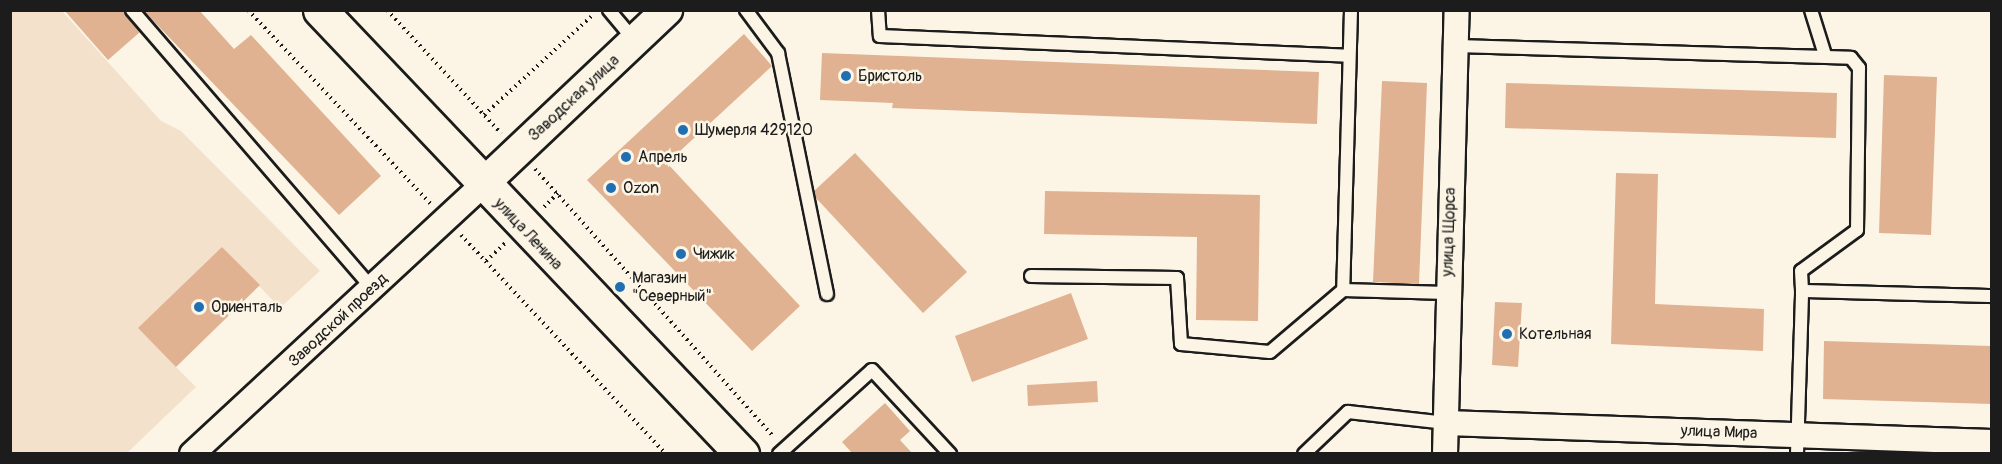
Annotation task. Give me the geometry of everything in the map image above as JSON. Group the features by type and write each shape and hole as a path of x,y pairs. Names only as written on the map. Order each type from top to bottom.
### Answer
{"main road":[{"name":"улица Ленина","path":"320,10 482,185 742,453"}],"street":[{"name":"Заводская улица","path":"482,185 667,10"},
{"name":"улица Щорса","path":"1445,453 1447,293 1457,10"},
{"name":"Заводской проезд","path":"192,453 482,185"},
{"name":"улица Мира","path":"1446,423 1797,444 1992,442"}],"lane":[{"path":"132,10 372,288"},
{"path":"609,10 635,41"},
{"path":"746,10 778,53 827,294"},
{"path":"878,10 880,36 1349,56"},
{"path":"1343,290 1351,10"},
{"path":"1811,10 1824,55"},
{"path":"1457,46 1824,55 1851,58 1859,68 1857,230 1801,271 1797,444"},
{"path":"1030,276 1177,278 1181,344 1270,352 1343,290 1447,293"},
{"path":"1802,291 1992,296"},
{"path":"782,451 872,369 950,453"},
{"path":"1304,453 1348,412 1446,423"}],"path":[{"path":"387,10 518,151 782,451"},
{"path":"484,115 599,10"}],"shaded area":[{"path":"10,11 62,11 161,121 181,131 320,271 280,308 222,247 176,367 196,387 127,453 11,453"}],"building":[{"path":"64,10 124,10 140,32 108,60"},
{"path":"143,10 199,10 234,49 251,35 381,176 339,215"},
{"path":"744,34 772,66 667,163 800,306 752,351 587,180"},
{"path":"822,53 1319,72 1317,124 892,108 893,103 820,100"},
{"path":"1884,75 1937,77 1931,235 1879,233"},
{"path":"1382,81 1427,83 1419,284 1373,282"},
{"path":"1506,83 1837,93 1836,138 1505,128"},
{"path":"855,153 967,272 923,313 816,198 814,191"},
{"path":"1616,173 1658,174 1655,304 1764,309 1763,351 1611,344"},
{"path":"1045,191 1260,195 1258,321 1196,320 1197,237 1044,234"},
{"name":"Ориенталь","path":"222,247 260,285 176,367 138,328"},
{"path":"1071,293 1088,339 972,382 955,336"},
{"name":"Котельная","path":"1495,302 1522,303 1518,367 1492,365"},
{"path":"1824,341 1992,346 1992,404 1823,399"},
{"path":"1097,381 1098,402 1028,406 1027,385"},
{"path":"885,403 910,431 900,440 912,453 852,453 842,442"}],"place":[{"name":"Бристоль","path":"846,76"},
{"name":"Шумерля 429120","path":"683,130"},
{"name":"Апрель","path":"626,157"},
{"name":"Ozon","path":"611,188"},
{"name":"Чижик","path":"681,254"},
{"name":"Магазин \"Северный\"","path":"620,287"},
{"name":"Ориенталь","path":"199,307"},
{"name":"Котельная","path":"1507,334"}]}
